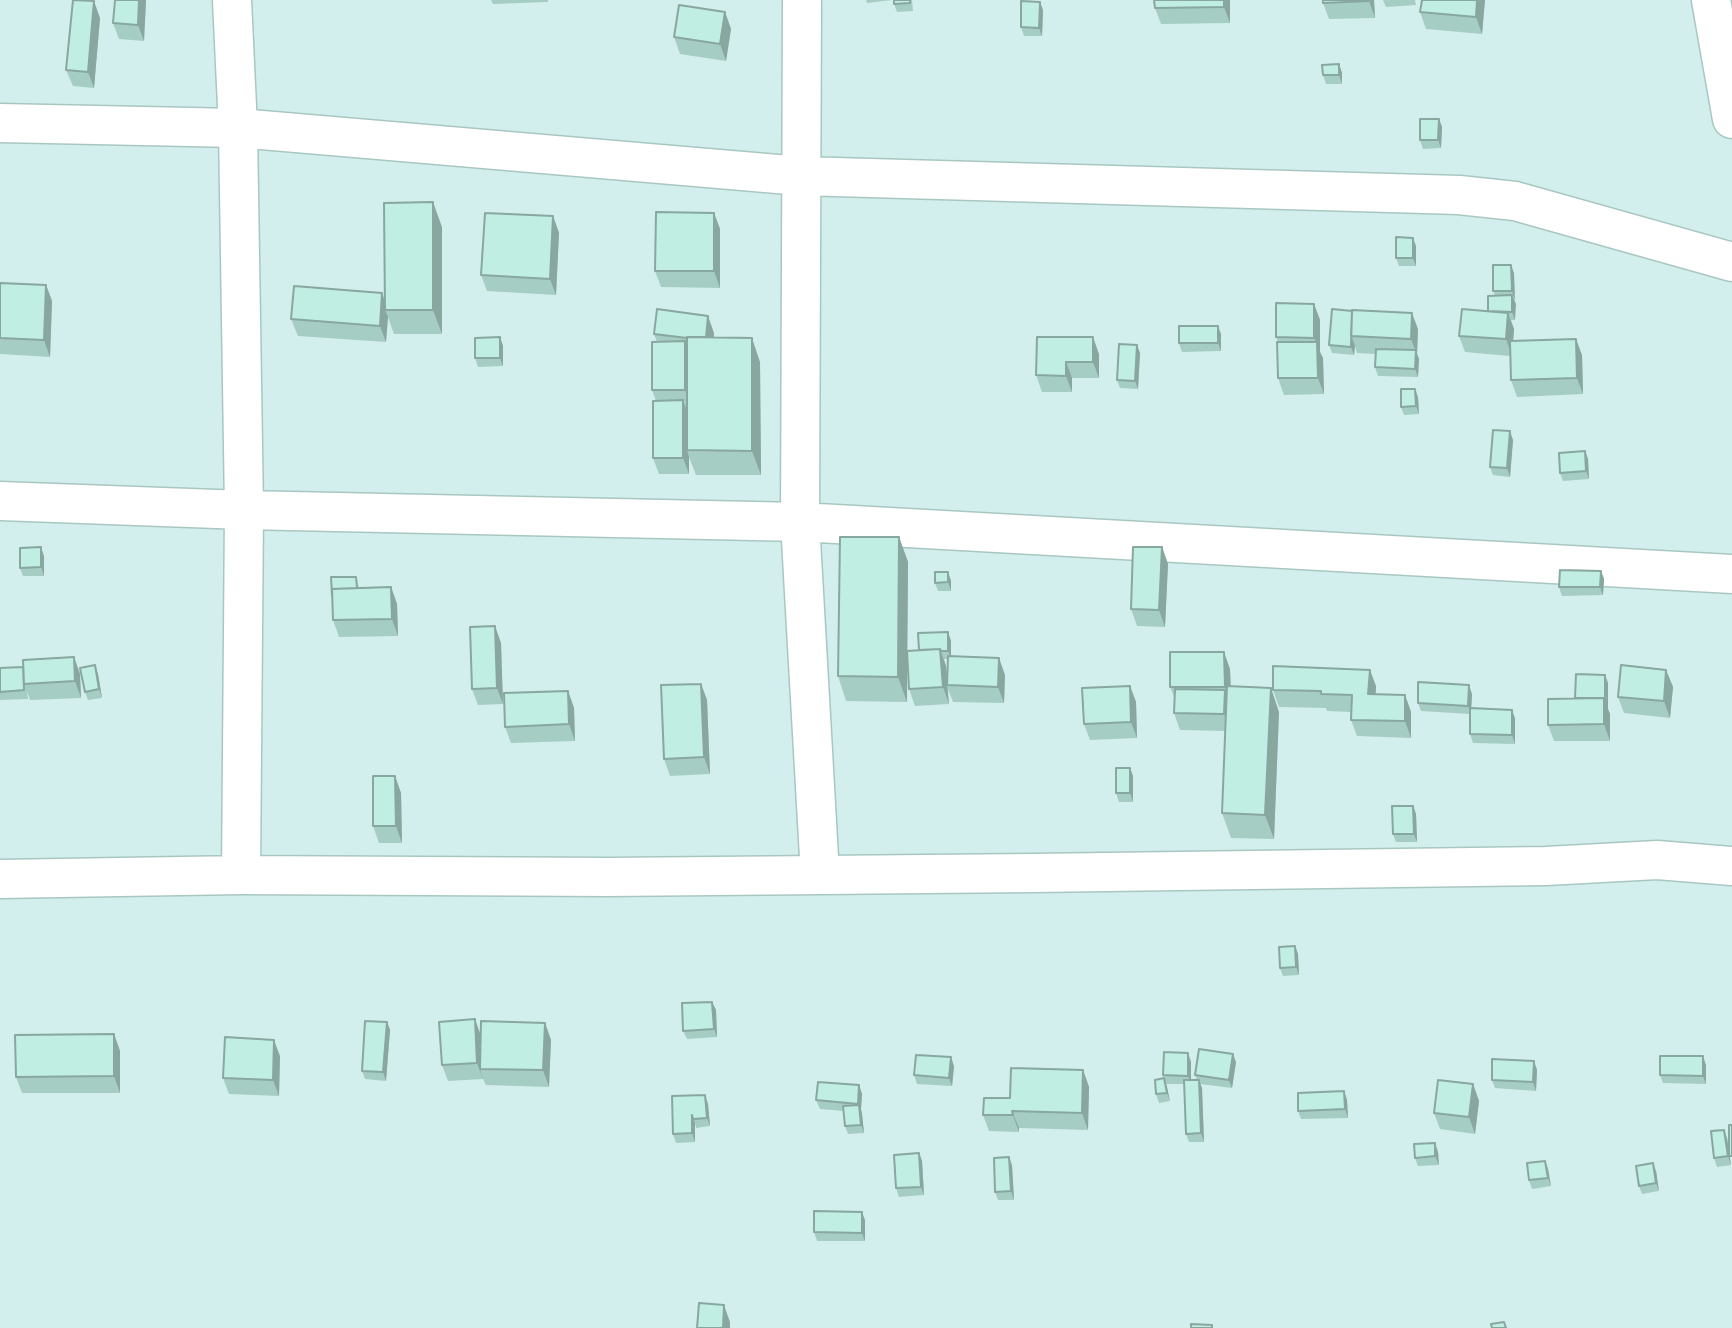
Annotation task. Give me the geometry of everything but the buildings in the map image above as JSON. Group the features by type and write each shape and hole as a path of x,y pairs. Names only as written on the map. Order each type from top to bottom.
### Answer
{"street":[{"path":"232,0 238,128 244,510 241,875"},
{"path":"802,0 800,522 820,875"},
{"path":"1711,0 1732,119"},
{"path":"0,122 238,128 801,176 1459,195 1515,201 1732,262"},
{"path":"0,501 244,510 800,522 1732,574"},
{"path":"0,879 241,875 820,875 1546,866 1657,860 1732,866"}],"shaded area":[{"path":"0,0 1711,0 1732,119 1732,1328 0,1328"}]}
